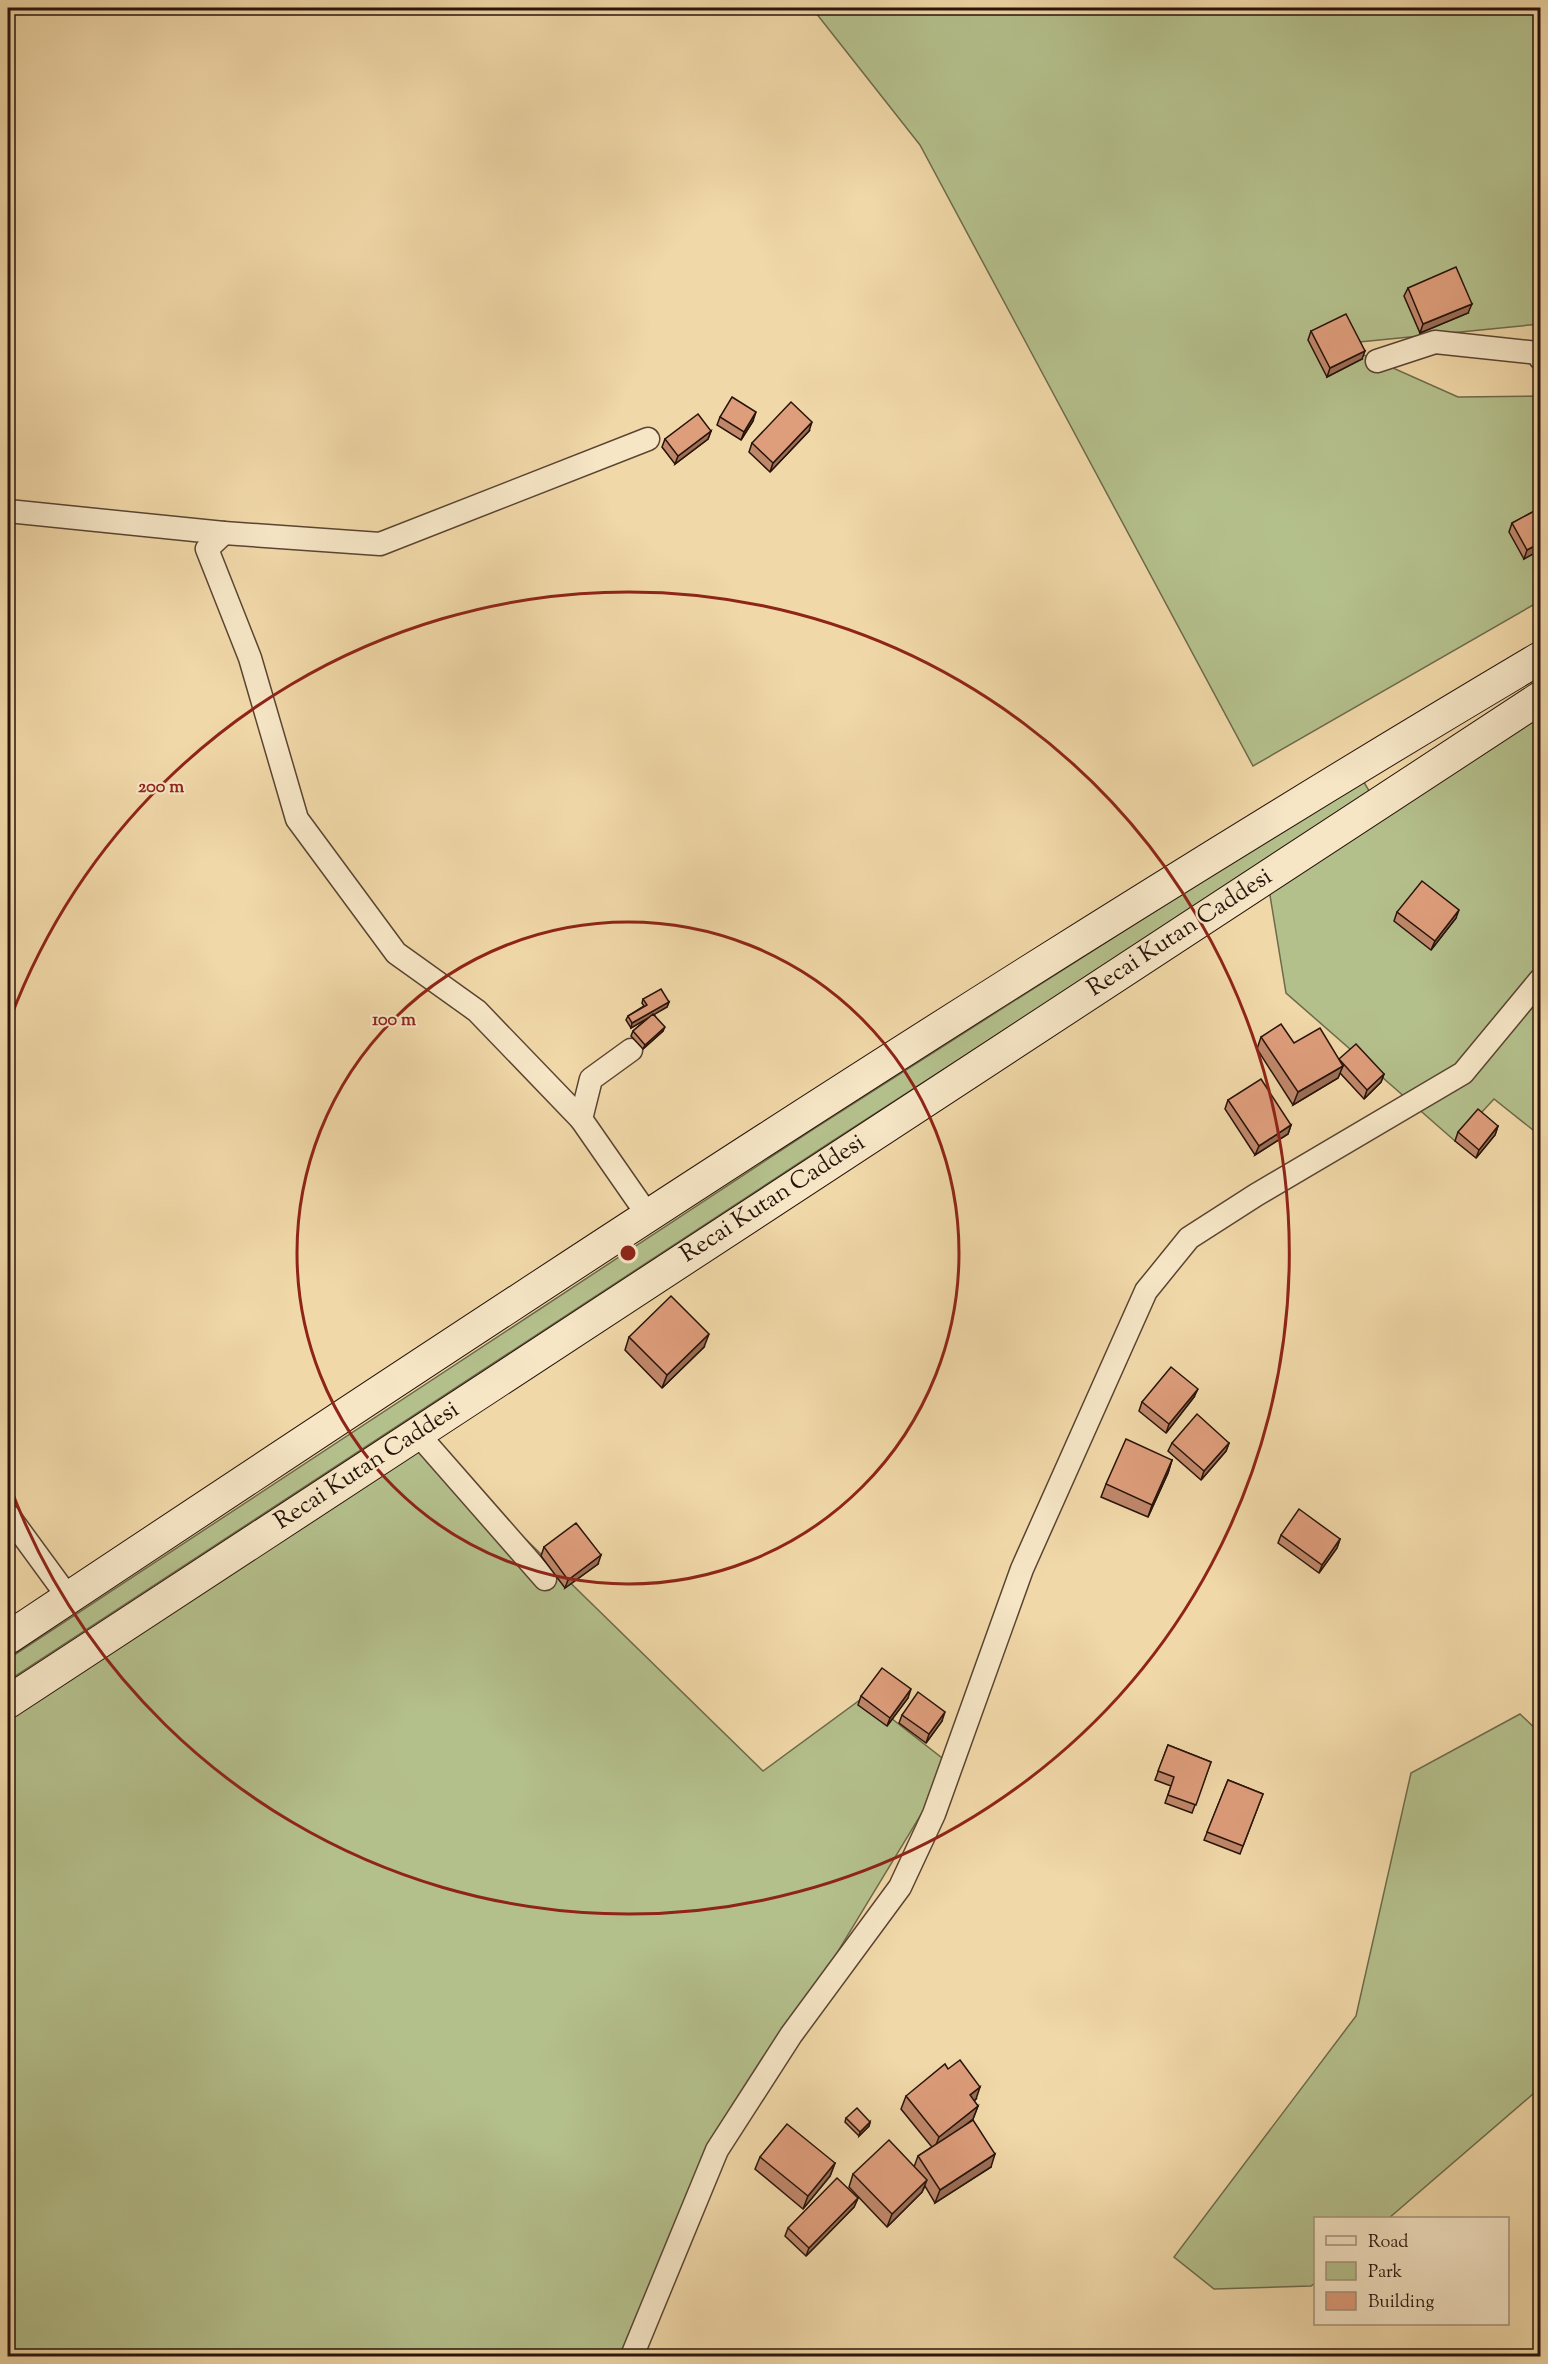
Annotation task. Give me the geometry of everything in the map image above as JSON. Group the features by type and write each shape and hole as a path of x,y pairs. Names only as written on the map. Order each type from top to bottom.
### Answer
{"main road":[{"name":"Recai Kutan Caddesi","path":"8,1638 647,1214 1052,958 1540,658"},
{"name":"Recai Kutan Caddesi","path":"8,1702 1540,698"}],"street":[{"path":"1377,361 1435,342 1538,352 1540,358"},
{"path":"8,511 224,533 380,544 648,440"},
{"path":"224,533 207,549 250,658 297,819 396,953 477,1011 581,1119 647,1214"},
{"path":"632,2356 717,2150 792,2035 900,1887 934,1814 1022,1569 1146,1291 1189,1238 1256,1195 1463,1073 1540,980"},
{"path":"581,1119 591,1079 631,1050"},
{"path":"417,1433 545,1579"},
{"path":"8,1515 68,1597"}],"green space":[{"path":"812,8 1540,8 1540,324 1339,344 1458,397 1540,396 1540,601 1253,766 920,145"},
{"path":"1540,693 1540,1131 1538,1134 1494,1099 1455,1141 1286,993 1267,877"},
{"path":"1362,779 1371,794 831,1142 8,1681 8,1659 815,1128"},
{"path":"417,1433 763,1771 864,1697 951,1765 752,2093 625,2356 8,2356 8,1701"},
{"path":"1520,1714 1540,1733 1540,2088 1390,2217 1314,2217 1314,2284 1311,2286 1214,2289 1174,2257 1356,2016 1411,1773"}],"building":[{"path":"1456,267 1472,304 1423,324 1408,288"},
{"path":"1346,314 1365,351 1330,368 1311,331"},
{"path":"732,397 756,412 744,432 720,417"},
{"path":"791,402 812,422 773,463 752,443"},
{"path":"698,414 711,431 678,456 665,439"},
{"path":"1540,508 1540,543 1527,550 1512,523"},
{"path":"1422,881 1459,910 1435,941 1397,912"},
{"path":"661,989 669,1002 632,1023 628,1016 647,1005 643,999"},
{"path":"653,1014 665,1027 645,1045 633,1031"},
{"path":"1281,1024 1294,1043 1320,1028 1343,1066 1298,1092 1261,1037"},
{"path":"1356,1044 1384,1074 1367,1090 1339,1059"},
{"path":"1261,1079 1291,1125 1259,1146 1228,1100"},
{"path":"1478,1109 1498,1126 1479,1150 1458,1132"},
{"path":"671,1296 709,1334 667,1375 629,1337"},
{"path":"1171,1367 1198,1389 1169,1424 1142,1402"},
{"path":"1197,1414 1229,1443 1204,1471 1172,1443"},
{"path":"1126,1439 1172,1460 1152,1505 1106,1484"},
{"path":"1299,1509 1340,1539 1322,1565 1281,1535"},
{"path":"576,1523 601,1555 568,1580 544,1547"},
{"path":"882,1668 911,1689 890,1718 861,1696"},
{"path":"918,1692 945,1712 929,1734 902,1715"},
{"path":"1168,1745 1211,1762 1196,1805 1168,1795 1174,1777 1158,1771"},
{"path":"1228,1780 1263,1794 1243,1846 1207,1832"},
{"path":"960,2060 980,2087 970,2095 978,2106 939,2137 906,2096 945,2064 948,2069"},
{"path":"857,2108 870,2122 860,2132 846,2118"},
{"path":"973,2120 995,2154 940,2190 918,2156"},
{"path":"787,2124 835,2163 808,2196 760,2157"},
{"path":"889,2140 927,2180 892,2214 853,2174"},
{"path":"837,2178 858,2198 809,2248 788,2228"}]}
